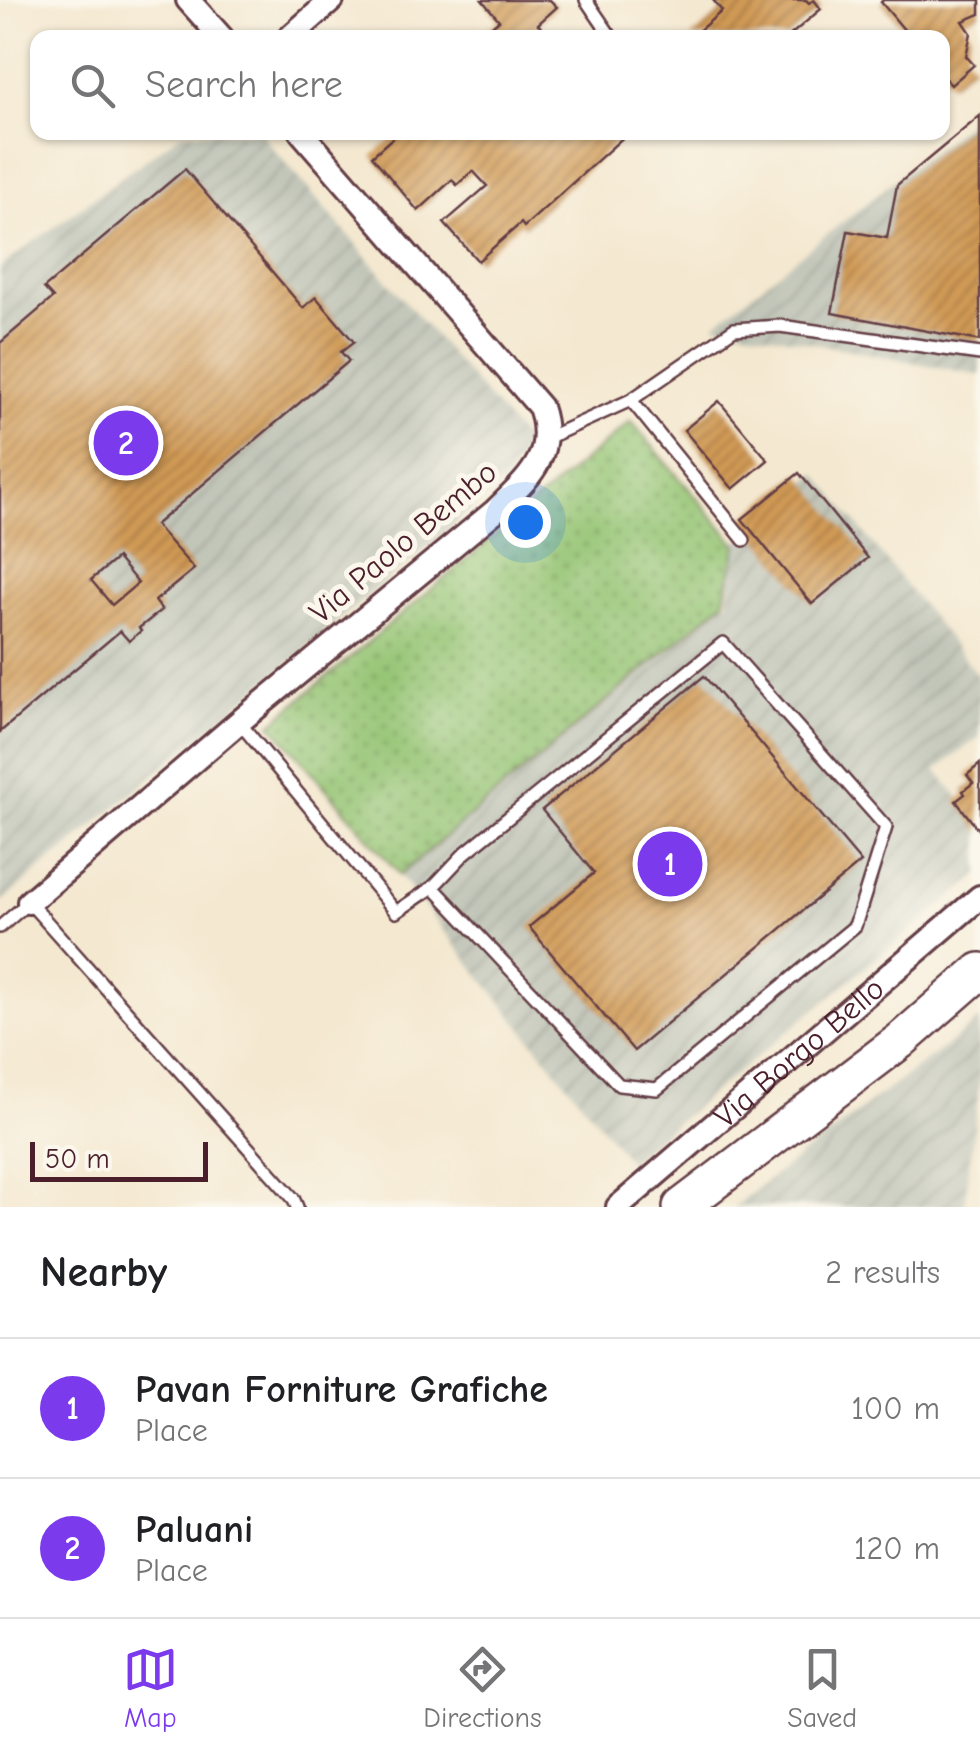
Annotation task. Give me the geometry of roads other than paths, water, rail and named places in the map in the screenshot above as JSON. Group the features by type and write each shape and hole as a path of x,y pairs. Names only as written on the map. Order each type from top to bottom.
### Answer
{"main road":[{"name":"Via Borgo Bello","path":"681,1207 900,1041 980,971"}],"street":[{"path":"188,0 215,30"},
{"path":"298,30 332,0"},
{"path":"308,140 540,407 545,439"},
{"name":"Via Paolo Bembo","path":"30,902 238,722 495,511 533,474 545,439"},
{"name":"Via Borgo Bello","path":"618,1207 980,897"}],"lane":[{"path":"586,0 607,30"},
{"path":"545,439 631,400 734,329 780,326 980,354"},
{"path":"631,400 744,540"},
{"path":"238,722 396,912 433,887 465,853 723,642 886,827 855,926 657,1089 618,1085 433,887"},
{"path":"0,928 30,902 297,1207"}],"place":[{"name":"Paluani","path":"126,443"},
{"name":"Pavan Forniture Grafiche","path":"670,864"}]}
